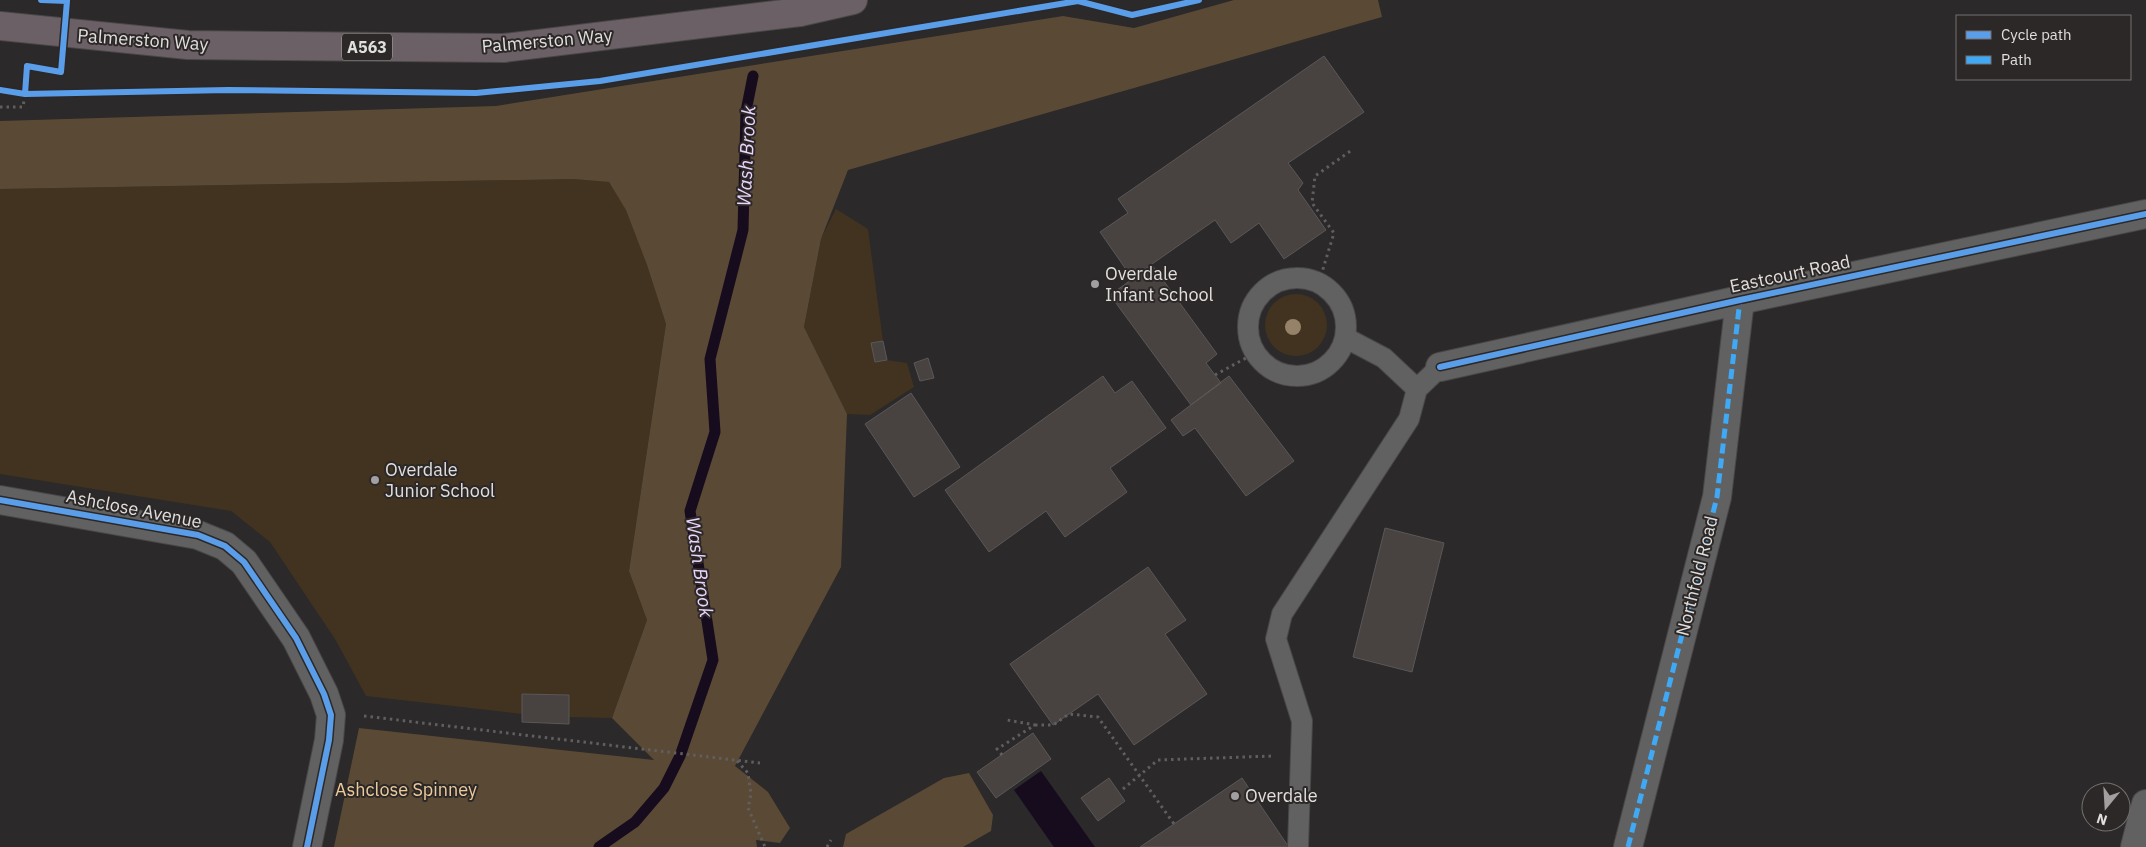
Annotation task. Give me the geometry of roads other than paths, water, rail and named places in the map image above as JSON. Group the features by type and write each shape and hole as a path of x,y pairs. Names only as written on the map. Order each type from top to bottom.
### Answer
{"highway":[{"name":"Palmerston Way","path":"0,26 188,45 504,48 782,14 852,0"}],"street":[{"name":"Eastcourt Road","path":"1440,367 1740,300 2146,214"},
{"name":"Northfold Road","path":"1628,847 1717,497 1740,300"},
{"name":"Ashclose Avenue","path":"0,500 198,535 226,546 244,562 296,638 324,694 331,715 328,740 307,847"}],"lane":[{"path":"1304,277 1319,282 1332,292 1342,305 1347,321 1346,338 1339,354 1328,365 1314,374 1297,376 1281,374 1266,366 1255,353 1249,338 1248,322 1251,307 1260,293 1272,283 1287,278 1304,277"},
{"path":"1346,338 1384,358 1417,389"},
{"path":"1298,847 1302,722 1276,639 1282,614 1409,419 1417,389 1440,367"}],"waterway":[{"name":"Wash Brook","path":"599,847 635,822 664,788 680,756 713,660 690,511 715,432 710,359 743,230 746,111 753,76"}],"place":[{"name":"Overdale Infant School","path":"1095,284"},
{"name":"Overdale Junior School","path":"375,480"},
{"name":"Overdale","path":"1235,796"}],"park label":[{"name":"Ashclose Spinney","path":"406,790"}]}
